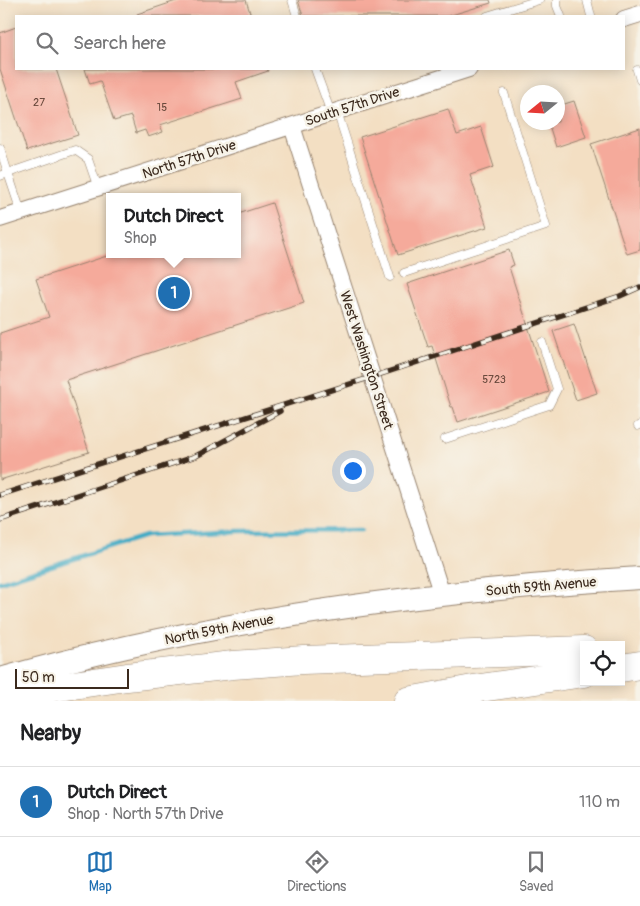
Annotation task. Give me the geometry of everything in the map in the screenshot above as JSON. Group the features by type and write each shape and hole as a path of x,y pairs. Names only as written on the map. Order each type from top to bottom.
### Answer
{"highway":[{"path":"0,694 12,694 233,664 312,659 580,650"},
{"path":"625,651 640,652"},
{"path":"625,667 640,665"},
{"path":"408,701 472,689 580,674"}],"main road":[{"name":"South 59th Avenue","path":"442,594 640,578"},
{"name":"North 59th Avenue","path":"0,679 65,661 186,635 266,620 442,594"}],"street":[{"path":"625,19 640,14"},
{"name":"South 57th Drive","path":"292,126 466,70"},
{"name":"North 57th Drive","path":"0,219 292,126"},
{"name":"West Washington Street","path":"292,126 442,594"}],"lane":[{"path":"292,0 297,15"},
{"path":"490,15 539,0"},
{"path":"557,0 561,15"},
{"path":"587,0 592,15"},
{"path":"636,70 640,80"},
{"path":"316,71 334,112 390,277"},
{"path":"404,273 546,226 504,93"},
{"path":"0,148 21,212"},
{"path":"0,176 75,150 88,159 98,188"},
{"path":"445,439 549,405 557,389 542,342"}],"building":[{"path":"179,0 246,0 251,15 138,15"},
{"path":"298,0 490,0 491,3 451,15 303,15"},
{"path":"15,27 15,70 56,70 78,135 27,151 0,69 0,33"},
{"path":"85,70 268,71 236,82 242,99 160,125 163,132 148,137 145,130 136,133 131,116 114,121 100,81 90,84"},
{"path":"574,101 586,137 556,147 551,130 565,130 565,104"},
{"path":"448,109 457,135 481,127 494,167 470,175 487,227 398,255 360,137"},
{"path":"640,128 640,250 627,254 591,144"},
{"path":"272,203 304,303 66,380 89,452 0,480 0,333 49,317 36,279 106,256 106,258 241,258 241,213"},
{"path":"509,250 514,265 509,267 549,392 458,422 453,407 451,407 432,346 428,347 407,284"},
{"path":"574,324 597,393 576,400 553,331"}],"waterway":[{"path":"0,582 145,536 239,531 361,530"}],"railway":[{"path":"0,495 372,377 620,296 640,287"},
{"path":"0,520 196,456 280,411"}],"place":[{"name":"Dutch Direct","path":"174,293"}]}
